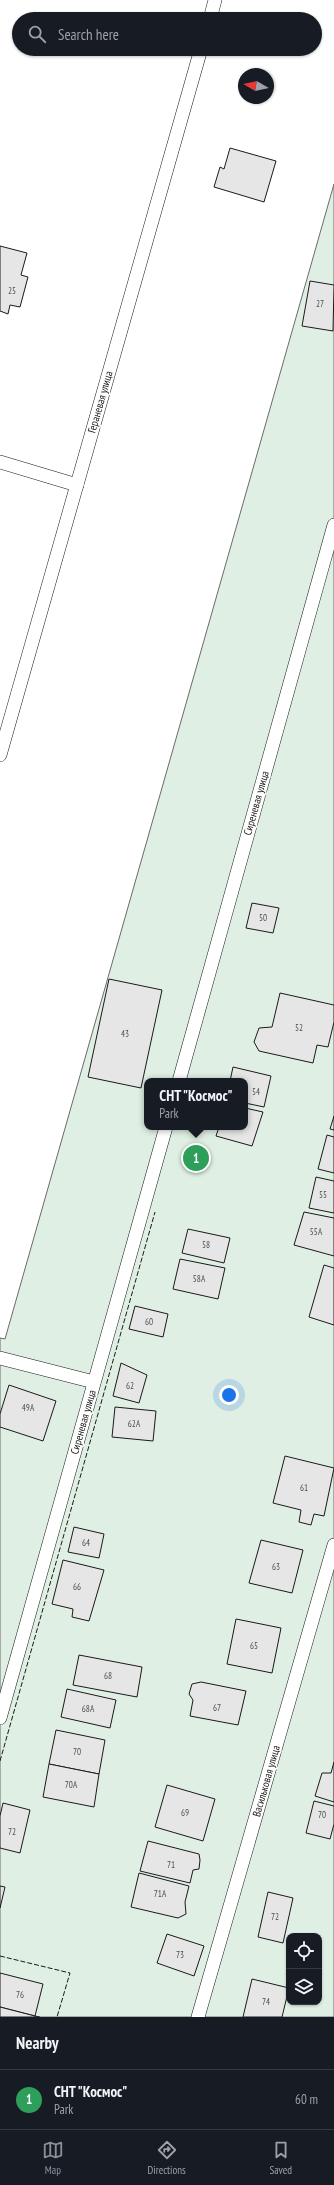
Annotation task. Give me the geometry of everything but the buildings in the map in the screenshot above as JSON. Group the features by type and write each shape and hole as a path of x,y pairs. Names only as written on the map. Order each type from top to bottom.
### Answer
{"lane":[{"path":"212,12 215,0"},
{"name":"Гераневая улица","path":"0,755 199,56"},
{"path":"0,462 77,485"},
{"name":"Сиреневая улица","path":"179,1078 331,545 334,525"},
{"name":"Сиреневая улица","path":"0,1718 165,1130"},
{"path":"0,1358 94,1382"},
{"name":"Васильковая улица","path":"198,2017 334,1546"}],"green space":[{"path":"334,184 334,2017 0,2017 0,1338 5,1339"}],"fence":[{"path":"0,1761 155,1212"},
{"path":"0,1956 70,1973 57,2017"},
{"path":"35,2016 40,2017"}],"place":[{"name":"СНТ \"Космос\"","path":"196,1158"}]}
